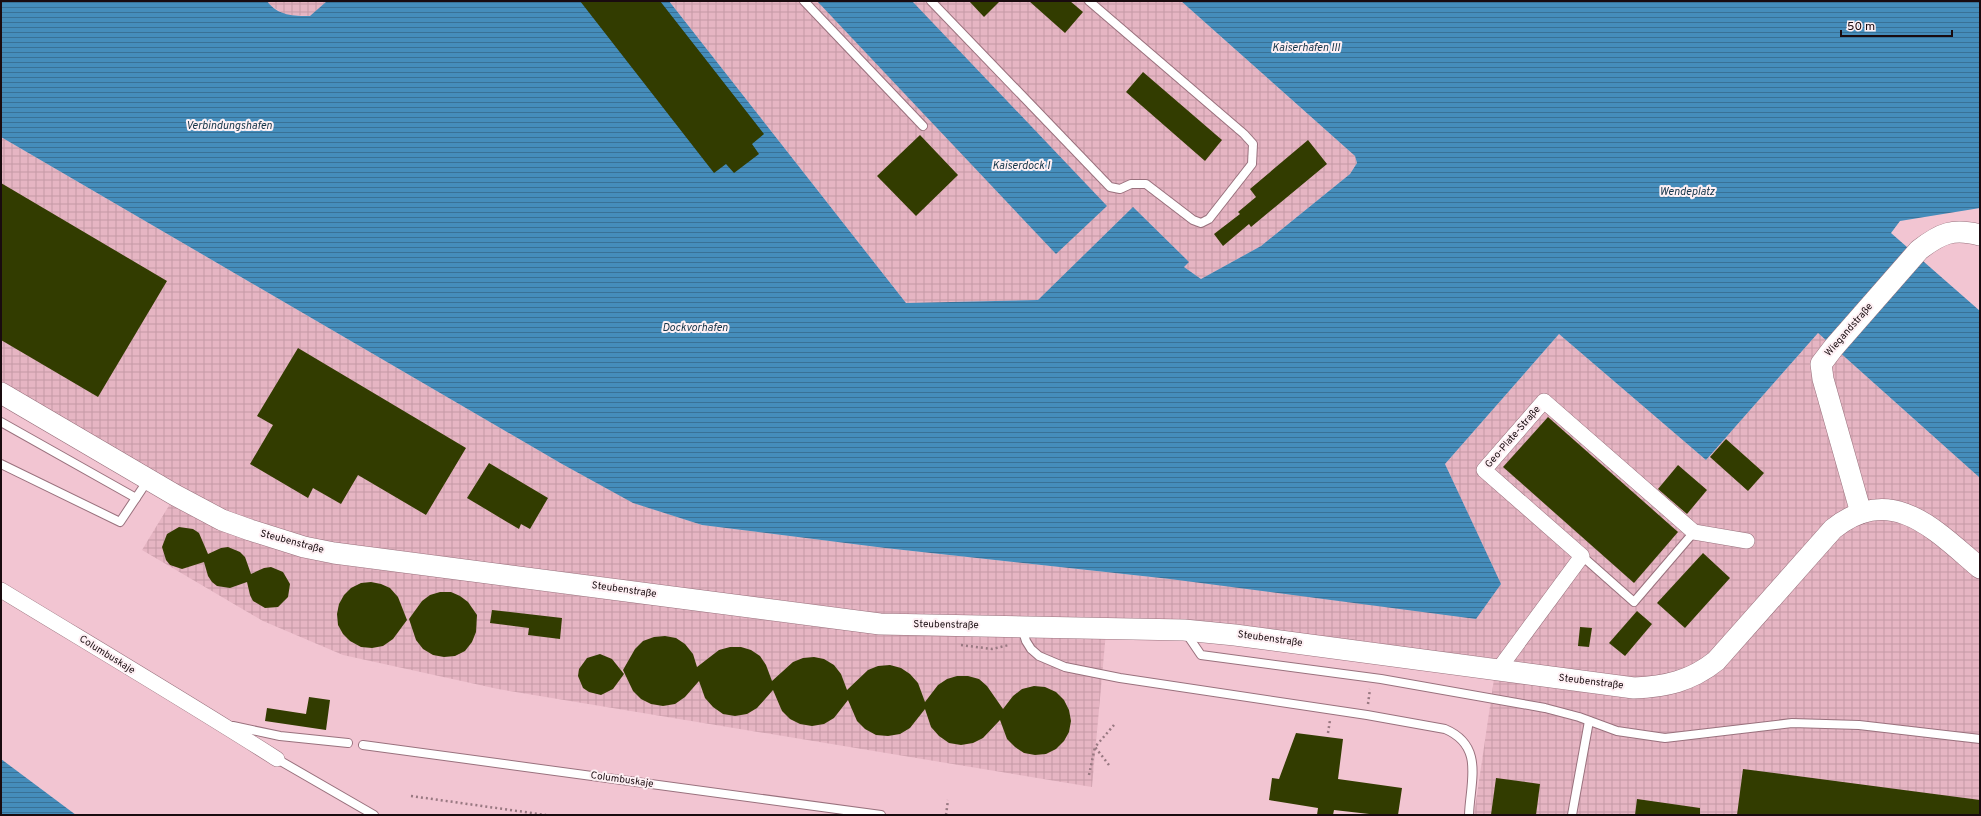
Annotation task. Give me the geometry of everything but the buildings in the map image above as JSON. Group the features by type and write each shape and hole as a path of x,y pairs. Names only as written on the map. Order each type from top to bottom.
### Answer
{"street":[{"name":"Wiegandstraße","path":"1861,513 1823,379 1821,364 1824,358 1915,254 1933,238 1948,232 1966,231 1980,235"},
{"name":"Steubenstraße","path":"1,393 222,520 304,547 334,553 880,624 1184,630 1235,635 1634,688 1658,687 1687,679 1702,672 1716,661 1833,529 1845,519 1861,513 1887,510 1918,518 1930,525 1980,568"},
{"name":"Geo-Plate-Straße","path":"1582,556 1484,470 1544,402 1694,532"},
{"path":"1694,532 1746,541"},
{"path":"1498,670 1582,556"},
{"name":"Columbuskaje","path":"1,590 214,718 277,759"}],"lane":[{"path":"804,1 923,126"},
{"path":"931,1 1110,187 1120,189 1132,184 1146,184 1193,220 1201,223 1209,220 1252,164 1253,144 1244,134 1089,1"},
{"path":"1,422 136,498"},
{"path":"1,464 120,522 149,479"},
{"name":"Geo-Plate-Straße","path":"1582,556 1634,602 1694,532"},
{"path":"1021,626 1026,641 1031,649 1039,656 1065,667 1120,678 1367,715 1445,729 1454,733 1462,740 1472,760 1474,773 1469,815"},
{"path":"1184,630 1202,655 1381,679 1545,708 1617,731 1665,738 1792,723 1859,726 1980,739"},
{"name":"Columbuskaje","path":"214,718 246,730 280,736 348,743"},
{"path":"1572,815 1589,721"},
{"name":"Columbuskaje","path":"363,745 881,815"},
{"name":"Columbuskaje","path":"277,759 374,815"}],"path":[{"path":"1328,733 1331,717"},
{"path":"1089,775 1095,747 1114,725"},
{"path":"1095,747 1110,765"},
{"path":"411,796 546,815"},
{"path":"946,815 948,800"}],"shaded area":[{"path":"267,1 327,1 311,16 286,15 271,6"},
{"path":"669,1 1181,1 1355,156 1357,163 1350,174 1261,246 1201,279 1184,267 1188,263 1038,300 906,303"},
{"path":"1,137 562,464 634,503 702,525 885,548 1170,579 1500,584 1445,464 1559,334 1706,460 1818,333 1980,478 1980,815 1474,815 1494,679 1305,649 1106,632 1092,787 498,689 343,655 263,621 142,550 173,499 1,398"}],"water":[{"path":"1,1 267,1 276,10 281,12 292,15 310,16 327,1 669,1 906,303 1038,300 1133,207 1189,262 1184,267 1201,279 1261,246 1350,174 1357,163 1355,156 1181,1 1980,1 1980,208 1900,221 1891,233 1980,311 1980,478 1818,333 1706,460 1559,334 1445,464 1501,584 1476,619 1170,579 885,548 702,525 633,503 562,464 1,137"},
{"name":"Kaiserdock I","path":"817,1 912,1 1107,206 1056,254"},
{"path":"1,759 76,815 1,815"}],"water label":[{"name":"Kaiserhafen III","path":"1306,48"},
{"name":"Verbindungshafen","path":"229,126"},
{"name":"Wendeplatz","path":"1687,192"},
{"name":"Dockvorhafen","path":"695,328"}]}
